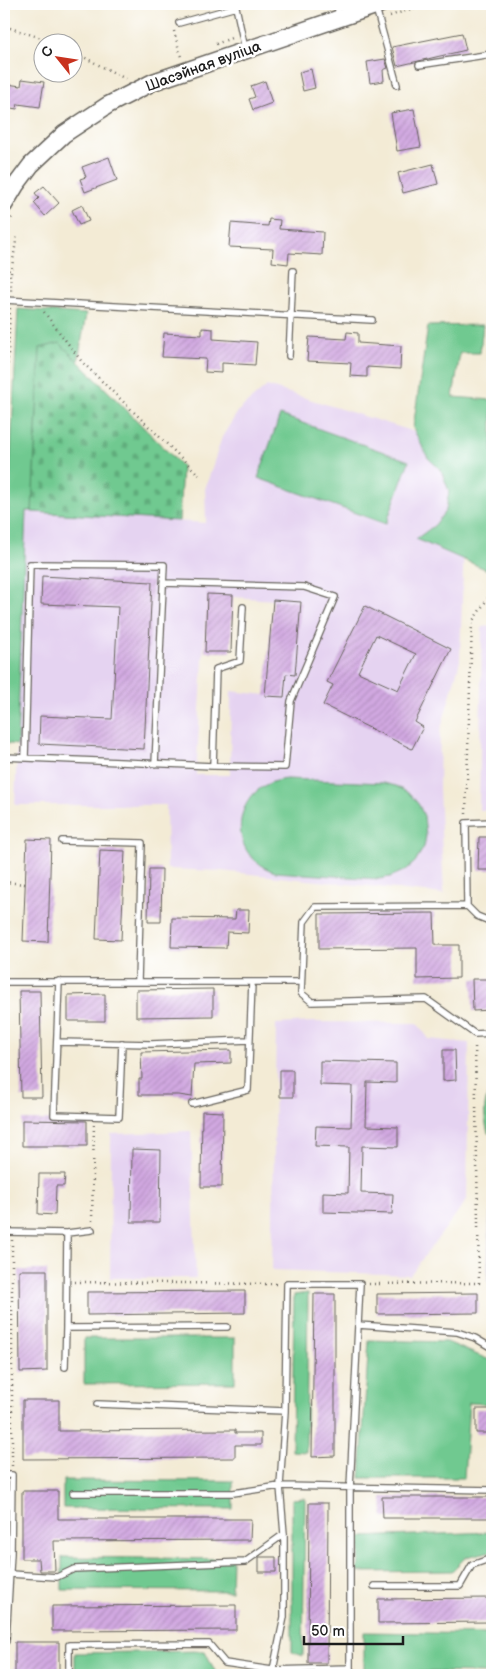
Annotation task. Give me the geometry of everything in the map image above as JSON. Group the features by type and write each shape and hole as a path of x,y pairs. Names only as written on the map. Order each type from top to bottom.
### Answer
{"main road":[{"name":"Шасэйная вуліца","path":"9,208 16,185 31,165 64,134 108,105 153,82 245,51 338,11 378,10"}],"lane":[{"path":"179,23 236,5 245,51"},
{"path":"378,10 397,85"},
{"path":"419,65 492,54"},
{"path":"288,356 293,271"},
{"path":"7,301 372,320"},
{"path":"25,758 30,564 164,565 155,764"},
{"path":"4,757 155,764 285,767 291,701 335,597 304,587 163,583"},
{"path":"213,766 216,669 240,661 243,607"},
{"path":"492,822 466,823 467,906 477,916 492,922"},
{"path":"62,841 142,843 138,981"},
{"path":"467,906 315,907 304,922 301,993 312,1002 426,999 475,1034 492,1034"},
{"path":"59,981 54,1115 119,1117 122,1043"},
{"path":"4,982 300,982"},
{"path":"192,1104 248,1090 252,982"},
{"path":"57,1042 151,1044 249,1040"},
{"path":"4,1232 67,1233 92,1230"},
{"path":"65,1367 67,1233"},
{"path":"272,1673 284,1617 284,1534 280,1486 285,1411 287,1284 360,1284 350,1488 350,1668 353,1675"},
{"path":"358,1325 457,1332 475,1338 492,1348"},
{"path":"66,1328 227,1327"},
{"path":"97,1404 285,1411"},
{"path":"4,1475 12,1475 10,1574 5,1640"},
{"path":"73,1493 233,1492 280,1486 492,1490"},
{"path":"10,1574 57,1577 74,1569 245,1562 284,1534"},
{"path":"374,1586 460,1586 472,1565 492,1558"},
{"path":"69,1675 69,1644 209,1644 226,1663 272,1673 350,1668"}],"path":[{"path":"378,10 426,4"},
{"path":"173,27 182,61"},
{"path":"10,28 32,35"},
{"path":"211,46 241,35"},
{"path":"82,56 130,81"},
{"path":"4,112 7,112 4,142"},
{"path":"4,242 9,208"},
{"path":"4,449 7,301 17,235"},
{"path":"4,261 11,275"},
{"path":"38,303 82,362 199,476"},
{"path":"466,823 472,622 492,592"},
{"path":"4,882 25,884"},
{"path":"360,1284 479,1283 475,1034"},
{"path":"92,1230 94,1116"},
{"path":"12,1233 12,1475"},
{"path":"66,1282 287,1284"},
{"path":"4,1390 12,1390"},
{"path":"5,1640 6,1675"}],"shaded area":[{"path":"267,386 428,436 466,483 460,661 440,732 439,789 444,894 221,871 167,869 166,805 15,805 26,511 206,523 205,489 222,437 239,410","holes":["207,595 300,602 295,675 286,674 284,697 231,691 230,775 196,775"]},
{"path":"492,626 492,810 479,810 482,627"},
{"path":"311,1022 417,1023 429,1039 469,1043 467,1200 410,1275 272,1270 276,1024"},
{"path":"191,1131 196,1278 110,1278 111,1134"},
{"path":"489,1213 492,1213 492,1282 487,1282"}],"green space":[{"path":"18,309 86,314 78,362 60,343 32,511 26,511 17,745 4,743 4,591"},
{"path":"483,325 480,353 460,353 453,397 492,400 492,572 416,539 435,525 446,510 449,491 441,470 428,458 413,428 428,326"},
{"path":"60,343 182,466 179,521 32,512 40,348"},
{"path":"280,415 409,461 386,524 258,478"},
{"path":"287,779 383,783 396,786 410,794 419,805 424,816 426,836 424,847 415,862 406,870 390,877 379,879 275,872 258,863 247,851 241,836 241,821 245,806 255,793 269,783"},
{"path":"492,1085 492,1134 488,1133 485,1120 485,1103"},
{"path":"308,1293 306,1452 292,1451 294,1295"},
{"path":"84,1338 235,1338 235,1383 84,1384"},
{"path":"369,1340 447,1342 492,1361 492,1404 469,1403 464,1478 360,1478"},
{"path":"63,1480 233,1481 233,1509 63,1508"},
{"path":"305,1498 303,1656 292,1652 292,1499"},
{"path":"492,1532 492,1551 466,1557 452,1571 358,1572 361,1537"},
{"path":"62,1557 232,1559 231,1591 62,1590"},
{"path":"364,1632 492,1634 492,1673 364,1671"},
{"path":"205,1651 217,1675 75,1675 75,1653"}],"building":[{"path":"462,33 466,50 397,66 392,47"},
{"path":"385,59 388,68 383,70 384,81 370,83 367,62"},
{"path":"311,69 315,88 303,91 299,72"},
{"path":"22,79 32,80 32,82 44,82 40,107 18,104 17,109 4,107 7,84 21,86"},
{"path":"265,81 272,103 253,110 249,99 255,97 251,86"},
{"path":"414,109 421,147 397,151 391,113"},
{"path":"109,157 117,180 85,192 80,179 86,177 82,167"},
{"path":"433,164 438,184 403,193 398,173"},
{"path":"44,186 59,203 45,216 34,203 39,198 35,193"},
{"path":"82,205 89,221 79,225 72,210"},
{"path":"269,219 280,220 279,229 323,232 322,255 289,253 288,264 272,262 273,249 229,247 231,223 268,226"},
{"path":"202,328 213,329 213,339 257,342 255,365 222,363 222,373 205,372 206,359 162,357 164,333 202,335"},
{"path":"347,332 358,333 358,343 401,346 400,369 367,367 367,377 350,376 351,363 307,361 309,337 346,339"},
{"path":"42,576 152,582 144,749 39,744 40,716 112,719 118,607 41,604"},
{"path":"207,594 233,595 231,652 205,652"},
{"path":"273,600 301,602 295,675 286,674 284,697 265,696"},
{"path":"365,606 451,649 415,722 423,727 412,749 323,705 333,685 327,682","holes":["376,635 416,654 398,690 358,672"]},
{"path":"479,837 492,837 492,870 478,870"},
{"path":"27,839 51,840 48,942 23,941"},
{"path":"100,850 125,851 121,940 96,939"},
{"path":"149,869 162,869 161,922 148,922"},
{"path":"236,910 249,910 248,933 227,932 226,948 171,947 172,918 235,919"},
{"path":"434,913 435,945 459,945 459,978 417,979 417,948 319,949 319,914"},
{"path":"472,979 492,979 492,1010 473,1011"},
{"path":"213,989 213,1016 136,1017 136,990"},
{"path":"19,991 40,991 42,1097 21,1097"},
{"path":"105,994 105,1021 68,1021 68,995"},
{"path":"231,1050 231,1063 194,1064 192,1097 179,1095 139,1095 139,1079 142,1079 141,1052"},
{"path":"443,1050 455,1050 456,1080 443,1081"},
{"path":"320,1061 396,1063 396,1083 367,1082 366,1126 398,1127 398,1147 362,1146 361,1193 393,1194 392,1214 323,1212 323,1192 348,1193 349,1147 315,1146 316,1126 351,1127 352,1086 320,1085"},
{"path":"280,1070 293,1070 293,1097 280,1097"},
{"path":"202,1111 223,1112 222,1187 201,1187"},
{"path":"22,1120 87,1121 87,1146 22,1146"},
{"path":"132,1149 161,1150 160,1222 131,1222"},
{"path":"39,1174 65,1174 64,1186 56,1186 55,1215 38,1214"},
{"path":"19,1270 47,1270 47,1371 20,1372"},
{"path":"245,1291 245,1313 87,1315 87,1292"},
{"path":"478,1293 478,1313 377,1314 377,1294"},
{"path":"314,1294 335,1294 335,1456 312,1457"},
{"path":"23,1400 59,1400 59,1431 235,1430 235,1433 261,1433 261,1445 235,1445 235,1458 23,1459"},
{"path":"476,1409 492,1409 492,1433 476,1433"},
{"path":"22,1491 58,1491 58,1519 251,1519 250,1540 54,1541 55,1571 40,1571 39,1559 22,1559"},
{"path":"382,1497 492,1497 492,1518 383,1518"},
{"path":"309,1503 328,1503 327,1663 308,1663"},
{"path":"259,1557 276,1557 276,1572 259,1572"},
{"path":"492,1598 492,1622 378,1623 378,1599"},
{"path":"236,1605 236,1630 52,1631 52,1606"},
{"path":"15,1642 59,1642 59,1675 15,1675"}]}
